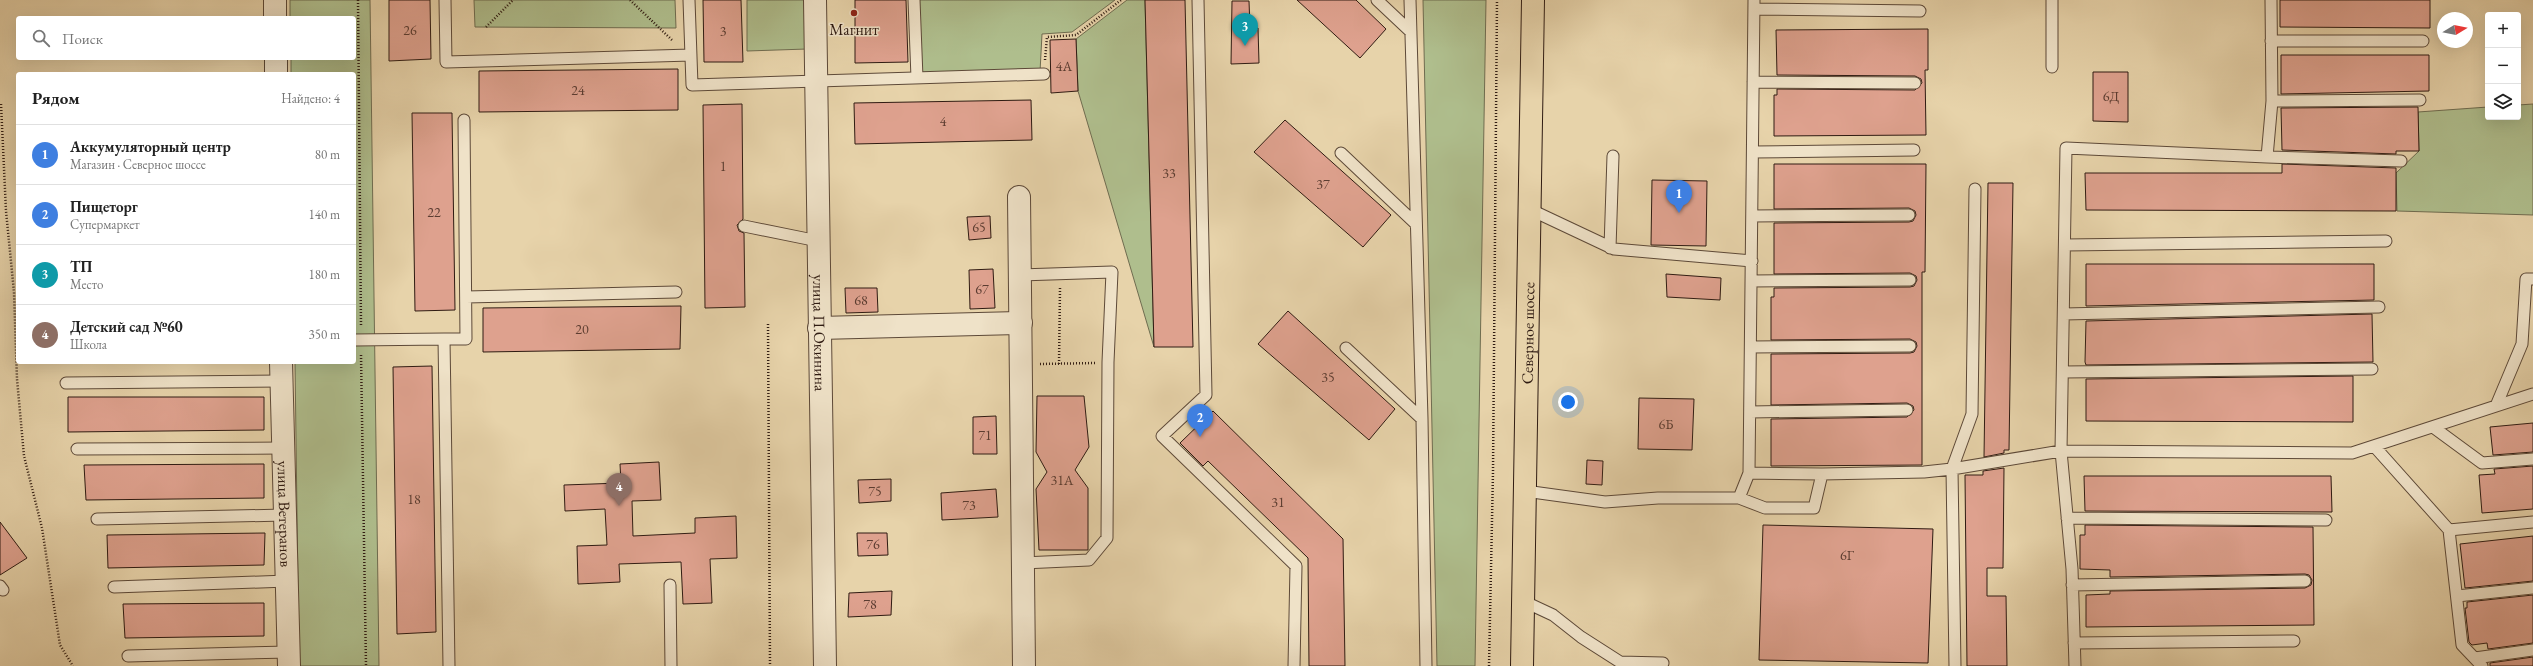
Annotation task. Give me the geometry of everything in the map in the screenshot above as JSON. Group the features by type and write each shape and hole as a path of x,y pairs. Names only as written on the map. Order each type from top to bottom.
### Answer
{"main road":[{"name":"Северное шоссе","path":"1522,666 1533,0"}],"street":[{"path":"275,0 275,16"},
{"name":"улица П.Окинина","path":"815,0 825,666"},
{"path":"276,60 276,72"},
{"path":"1019,197 1024,666"},
{"path":"819,328 1021,323"},
{"name":"улица Ветеранов","path":"281,371 289,659"}],"lane":[{"path":"445,0 446,62 689,55"},
{"path":"689,0 689,55 692,85 1044,74"},
{"path":"914,0 917,78"},
{"path":"1198,0 1206,395 1162,436 1296,566 1294,666"},
{"path":"1377,0 1411,32"},
{"path":"1410,0 1422,419 1426,666"},
{"path":"2052,0 2052,67"},
{"path":"2267,157 2272,101 2271,0"},
{"path":"1740,498 1749,473 1754,5 1920,11"},
{"path":"2271,41 2423,41"},
{"path":"1754,82 1915,83"},
{"path":"2272,101 2420,100"},
{"path":"356,340 466,339 464,120"},
{"path":"2075,666 2072,585 2061,451 2066,148 2400,161"},
{"path":"1753,152 1914,150"},
{"path":"1341,153 1416,224"},
{"path":"1610,248 1613,156"},
{"path":"1955,666 1952,469 1972,414 1975,189"},
{"path":"1529,209 1610,248 1752,261"},
{"path":"1752,216 1909,215"},
{"path":"744,226 818,241"},
{"path":"2065,245 2386,241"},
{"path":"1020,275 1112,272 1108,362 1107,538 1089,560 1023,564"},
{"path":"2496,406 2522,344 2526,279 2533,279"},
{"path":"1751,281 1910,280"},
{"path":"466,296 676,292"},
{"path":"2064,314 2379,307"},
{"path":"444,339 449,666"},
{"path":"1751,347 1910,346"},
{"path":"1346,348 1422,419"},
{"path":"2063,372 2372,369"},
{"path":"66,383 281,371"},
{"path":"1749,473 1822,474 1924,472 1952,469 2061,451 2352,453 2533,394"},
{"path":"1750,412 1907,410"},
{"path":"2433,427 2482,463 2533,459"},
{"path":"2374,446 2449,530 2462,645 2478,662 2533,650"},
{"path":"77,449 283,448"},
{"path":"1525,492 1605,502 1658,498 1740,498 1765,508 1814,508 1822,474"},
{"path":"97,519 284,515"},
{"path":"2067,518 2326,520"},
{"path":"2449,530 2533,522"},
{"path":"114,587 287,581"},
{"path":"2072,585 2305,581"},
{"path":"670,586 671,666"},
{"path":"2457,596 2533,588"},
{"path":"1523,601 1553,615 1581,637 1620,662 1663,663"},
{"path":"2074,643 2294,641"},
{"path":"128,656 289,659"}],"path":[{"path":"486,27 513,0"},
{"path":"630,0 689,55"},
{"path":"1044,74 1047,37 1076,35 1121,0"},
{"path":"1489,666 1493,472 1497,0"},
{"path":"1,104 6,211 14,292 16,350"},
{"path":"1059,364 1060,274"},
{"path":"768,324 770,666"},
{"path":"1021,365 1108,362"},
{"path":"16,364 24,456 42,528 60,645 73,666"}],"green space":[{"path":"290,0 370,0 379,666 299,666 295,364 356,364 356,72 291,72 291,60 356,60 356,16 290,16"},
{"path":"474,0 675,0 676,28 475,27"},
{"path":"747,0 806,0 807,49 747,51"},
{"path":"917,0 1115,0 1072,32 1042,34 1040,72 920,75"},
{"path":"1127,0 1145,0 1154,347 1078,91 1076,39"},
{"path":"1423,0 1486,0 1475,666 1437,666"},
{"path":"2533,104 2533,215 2397,211 2396,173 2419,151 2418,112 2485,107 2485,120 2521,120 2521,105"}],"building":[{"path":"389,0 430,0 431,59 389,61"},
{"path":"703,0 741,0 743,62 704,62"},
{"path":"855,0 906,0 908,62 855,63"},
{"path":"1145,0 1185,0 1193,347 1154,347"},
{"path":"1297,0 1356,0 1386,29 1360,58"},
{"path":"2280,0 2430,0 2430,28 2280,27"},
{"path":"1232,1 1249,1 1250,29 1258,28 1259,63 1231,64"},
{"path":"1928,29 1928,70 1925,70 1926,135 1774,136 1774,95 1777,95 1777,89 1915,90 1922,83 1921,79 1915,76 1777,75 1776,30"},
{"path":"1076,39 1078,91 1051,93 1050,40"},
{"path":"2281,55 2429,55 2429,91 2281,94"},
{"path":"678,69 678,110 479,112 479,71"},
{"path":"2093,72 2128,72 2128,122 2093,121"},
{"path":"1031,100 1032,140 855,144 854,103"},
{"path":"742,104 743,219 737,225 739,231 744,233 745,307 705,308 703,105"},
{"path":"2418,107 2419,151 2396,151 2396,154 2282,150 2281,108"},
{"path":"412,113 452,113 455,310 415,311"},
{"path":"1285,120 1391,215 1363,247 1254,152"},
{"path":"1774,164 1926,164 1925,272 1922,272 1922,465 1771,466 1771,419 1907,417 1914,410 1913,406 1907,403 1771,405 1771,354 1910,353 1914,352 1917,346 1916,342 1910,339 1771,340 1771,297 1774,297 1774,288 1910,287 1914,286 1917,280 1916,276 1910,273 1774,274 1774,223 1909,222 1913,221 1916,215 1915,211 1909,208 1774,209"},
{"path":"2282,164 2396,168 2396,211 2086,210 2085,173 2282,173"},
{"path":"1652,180 1707,181 1706,246 1651,245"},
{"path":"1988,183 2013,183 2009,450 2004,450 2004,453 1984,457"},
{"path":"990,216 991,238 969,240 967,217"},
{"path":"2086,264 2374,264 2374,300 2086,306"},
{"path":"993,269 995,308 970,309 969,270"},
{"path":"1666,274 1721,278 1720,300 1667,297"},
{"path":"845,288 877,288 878,312 846,313"},
{"path":"681,306 680,349 483,352 483,308"},
{"path":"1288,311 1395,409 1369,440 1258,344"},
{"path":"2372,314 2373,362 2086,365 2085,362 2086,321"},
{"path":"432,366 436,632 397,634 393,367"},
{"path":"2353,376 2353,422 2086,421 2086,379"},
{"path":"1037,396 1084,396 1089,447 1075,470 1088,488 1088,550 1039,550 1036,489 1047,472 1036,452"},
{"path":"68,397 264,397 264,430 68,432"},
{"path":"1639,398 1694,399 1692,450 1638,449"},
{"path":"1213,411 1343,539 1345,666 1309,666 1308,558 1208,461 1203,466 1180,443"},
{"path":"996,416 997,454 973,454 973,417"},
{"path":"2533,423 2533,452 2493,455 2490,427"},
{"path":"1587,460 1603,461 1602,485 1586,484"},
{"path":"659,462 661,500 632,501 633,536 695,533 695,518 736,516 737,558 710,559 712,603 683,604 681,562 619,564 620,582 578,584 577,546 607,545 605,509 565,511 564,485 621,483 620,464"},
{"path":"264,464 264,498 86,500 84,465"},
{"path":"2533,466 2533,509 2482,513 2479,475 2495,474 2494,469"},
{"path":"2004,468 2003,568 1987,568 1987,596 2006,596 2007,666 1967,666 1965,475 1983,475 1983,471"},
{"path":"2084,476 2331,476 2332,512 2085,511"},
{"path":"891,479 891,501 859,503 858,480"},
{"path":"996,489 998,517 942,520 941,493"},
{"path":"0,522 27,558 0,575"},
{"path":"1763,525 1933,529 1928,663 1759,660"},
{"path":"2085,525 2313,527 2314,625 2086,627 2086,595 2110,594 2110,591 2305,588 2311,585 2312,580 2309,575 2305,574 2110,577 2110,570 2080,569 2080,535 2085,535"},
{"path":"265,533 264,565 108,568 107,535"},
{"path":"857,533 887,533 888,555 858,556"},
{"path":"2533,536 2533,581 2465,588 2460,544"},
{"path":"892,591 891,615 848,617 849,593"},
{"path":"2533,595 2533,643 2488,649 2487,643 2472,645 2469,642 2465,608 2467,608 2467,602"},
{"path":"264,603 264,636 125,638 123,604"},
{"path":"2533,657 2533,666 2490,666 2490,663"}],"place":[{"name":"Магнит","path":"854,13"},
{"name":"ТП","path":"1245,46"},
{"name":"Аккумуляторный центр","path":"1679,213"},
{"name":"Пищеторг","path":"1200,437"},
{"name":"Детский сад №60","path":"619,506"}]}
